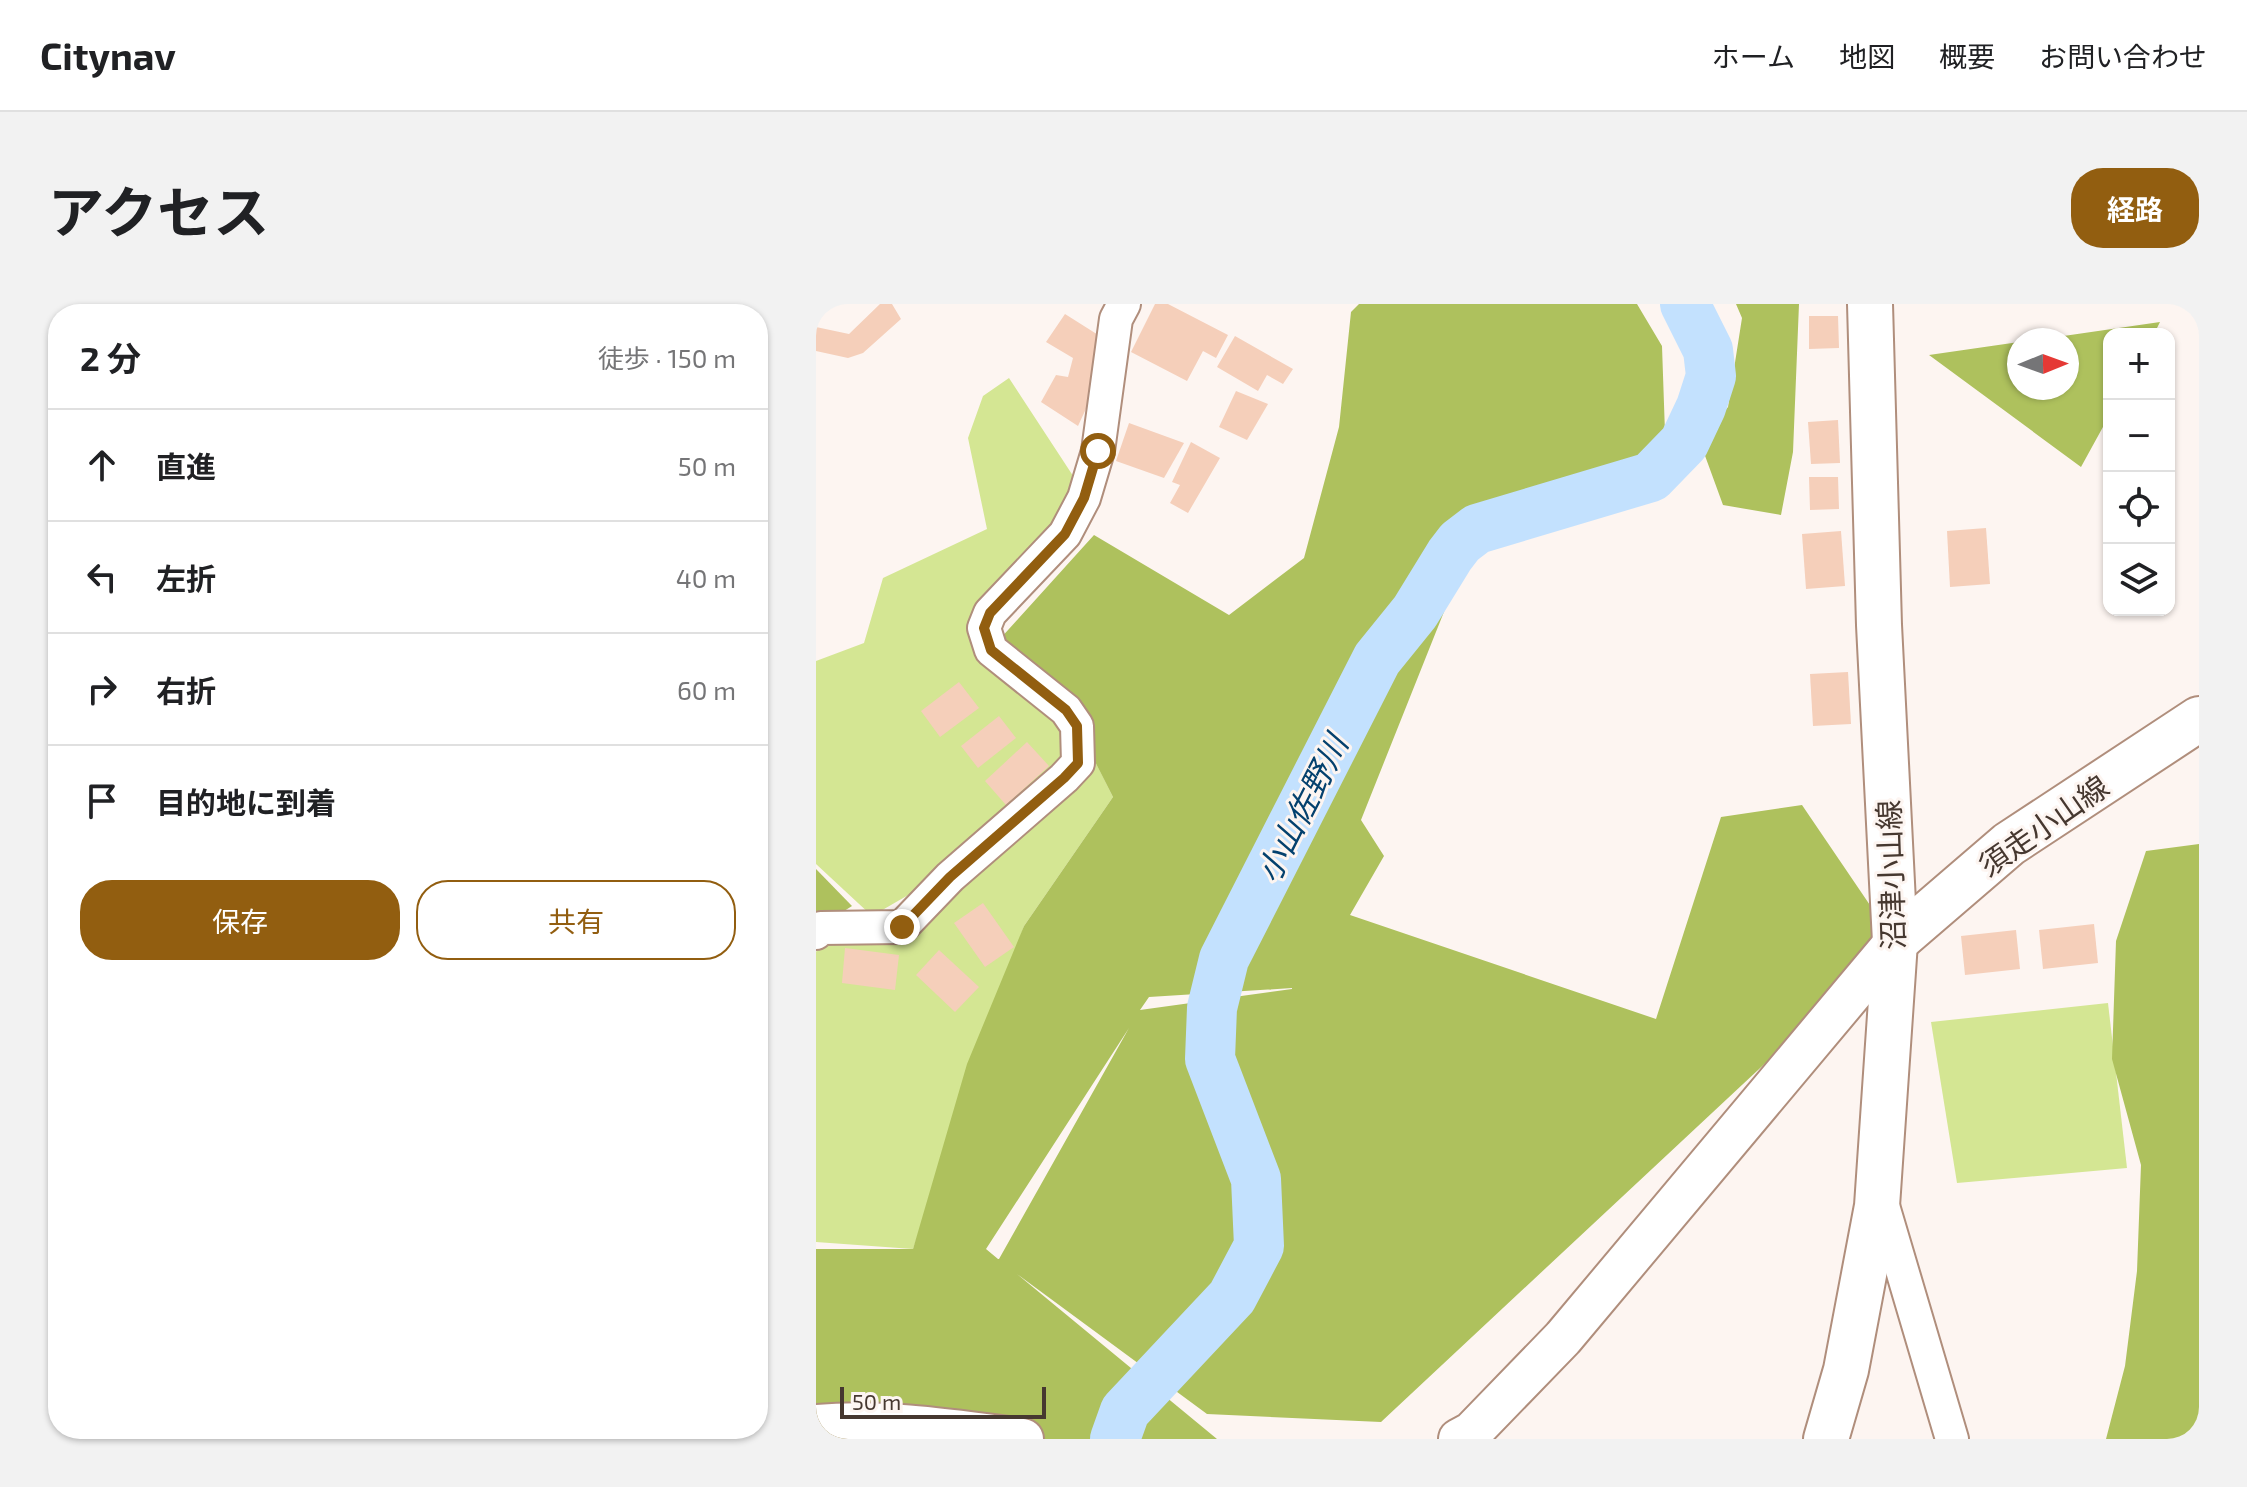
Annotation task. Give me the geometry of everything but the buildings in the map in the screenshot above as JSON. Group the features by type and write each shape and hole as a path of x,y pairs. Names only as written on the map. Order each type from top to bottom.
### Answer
{"main road":[{"name":"沼津小山線","path":"1826,1439 1846,1370 1872,1242 1895,942 1879,625 1870,304"},
{"name":"須走小山線","path":"1895,942 2009,844 2199,719"}],"street":[{"path":"816,933 821,928 902,927 950,877 1078,763 1077,726 1066,710 991,650 984,628 990,613 1065,534 1084,498 1098,451 1116,319 1124,304"},
{"path":"1459,1439 1472,1432 1563,1338 1895,942"},
{"path":"1878,1188 1952,1439"},
{"path":"816,1425 845,1423 935,1428 1023,1439"}],"green space":[{"path":"1359,304 1637,304 1662,346 1665,433 1616,487 1477,529 1361,820 1384,856 1350,915 1656,1019 1721,817 1802,805 1895,942 1381,1422 1207,1414 1017,1274 1217,1439 816,1439 816,1249 913,1249 967,1064 1024,926 1113,797 1077,726 999,640 1094,535 1229,615 1304,558 1339,427 1351,312","holes":["1292,989 1140,1010 1149,997","1129,1028 999,1259 998,1259 986,1249"]},
{"path":"1736,304 1799,304 1793,452 1781,515 1723,505 1700,442 1728,407 1742,318"},
{"path":"2160,322 2157,328 2119,328"},
{"path":"2103,330 2103,427 2081,467 1929,355 2007,344 2007,400 2079,400 2079,334"},
{"path":"1009,378 1081,488 984,628 1089,749 1113,797 1024,926 913,1249 816,1242 816,952 825,936 915,914 974,857 872,916 816,864 816,661 864,643 883,578 987,529 968,438 983,396"},
{"path":"2199,844 2199,1439 2106,1439 2125,1366 2137,1271 2141,1165 2112,1059 2116,941 2146,851"},
{"path":"816,869 852,906 816,929"},
{"path":"2108,1003 2127,1168 1957,1183 1931,1022"}],"waterway":[{"name":"小山佐野川","path":"1115,1439 1125,1411 1232,1297 1259,1246 1256,1179 1210,1059 1212,1008 1224,959 1377,659 1415,612 1460,542 1477,529 1651,477 1684,443 1711,376 1708,350 1685,304"}],"route":[{"path":"902,927 950,877 1078,763 1077,726 1066,710 991,650 984,628 990,613 1065,534 1084,498 1098,451"}]}
